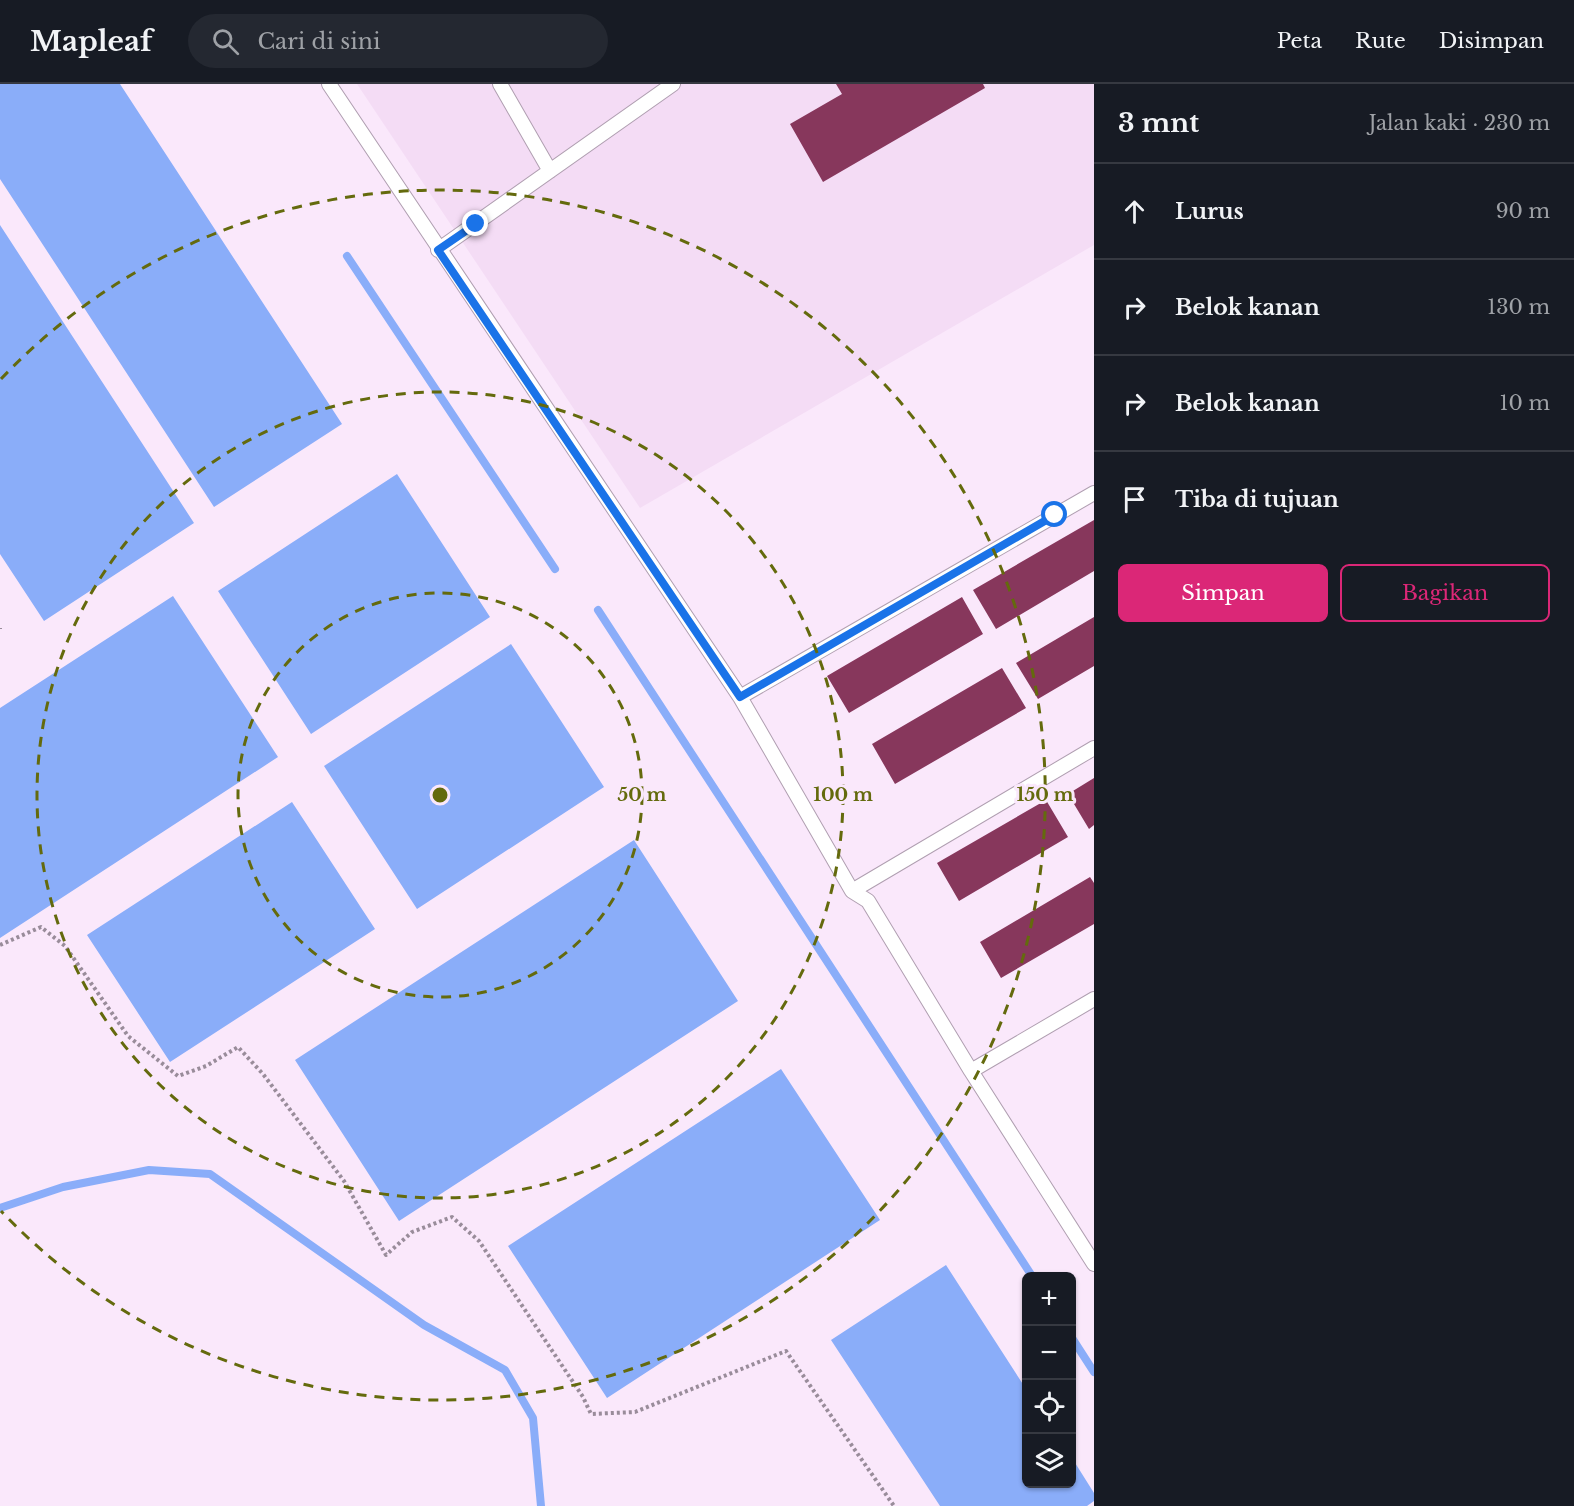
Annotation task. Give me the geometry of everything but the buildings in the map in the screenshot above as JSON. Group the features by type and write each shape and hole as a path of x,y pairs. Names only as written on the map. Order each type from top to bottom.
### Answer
{"lane":[{"path":"328,84 740,697 852,891 868,901 971,1071 1094,1264"},
{"path":"500,84 550,171"},
{"path":"438,250 673,84"},
{"path":"740,697 1094,492"},
{"path":"852,891 1094,748"},
{"path":"971,1071 1094,999"}],"path":[{"path":"0,945 41,927 65,946 128,1036 178,1076 206,1066 238,1047 263,1074 344,1181 386,1255 412,1233 452,1217 479,1241 583,1396 591,1414 635,1412 786,1351 894,1506"}],"shaded area":[{"path":"357,84 1094,84 1094,245 640,508"}],"water":[{"path":"0,84 120,84 342,424 214,507 0,179"},
{"path":"0,225 194,523 44,621 0,554"},
{"path":"397,474 490,617 311,734 218,591"},
{"path":"173,596 278,757 0,938 0,708"},
{"path":"511,644 604,787 417,909 324,766"},
{"path":"292,802 375,929 170,1062 87,935"},
{"path":"634,840 738,1001 399,1221 295,1060"},
{"path":"781,1069 880,1220 607,1398 508,1246"},
{"path":"946,1265 1022,1383 1022,1488 1076,1488 1076,1464 1094,1493 1094,1501 1087,1506 940,1506 831,1340"}],"waterway":[{"path":"347,256 555,569"},
{"path":"598,610 1029,1272"},
{"path":"0,1208 63,1187 149,1170 210,1174 424,1325 505,1370 533,1418 541,1506"},
{"path":"1076,1344 1094,1372"}],"route":[{"path":"476,224 438,250 740,697 1055,515"}]}
